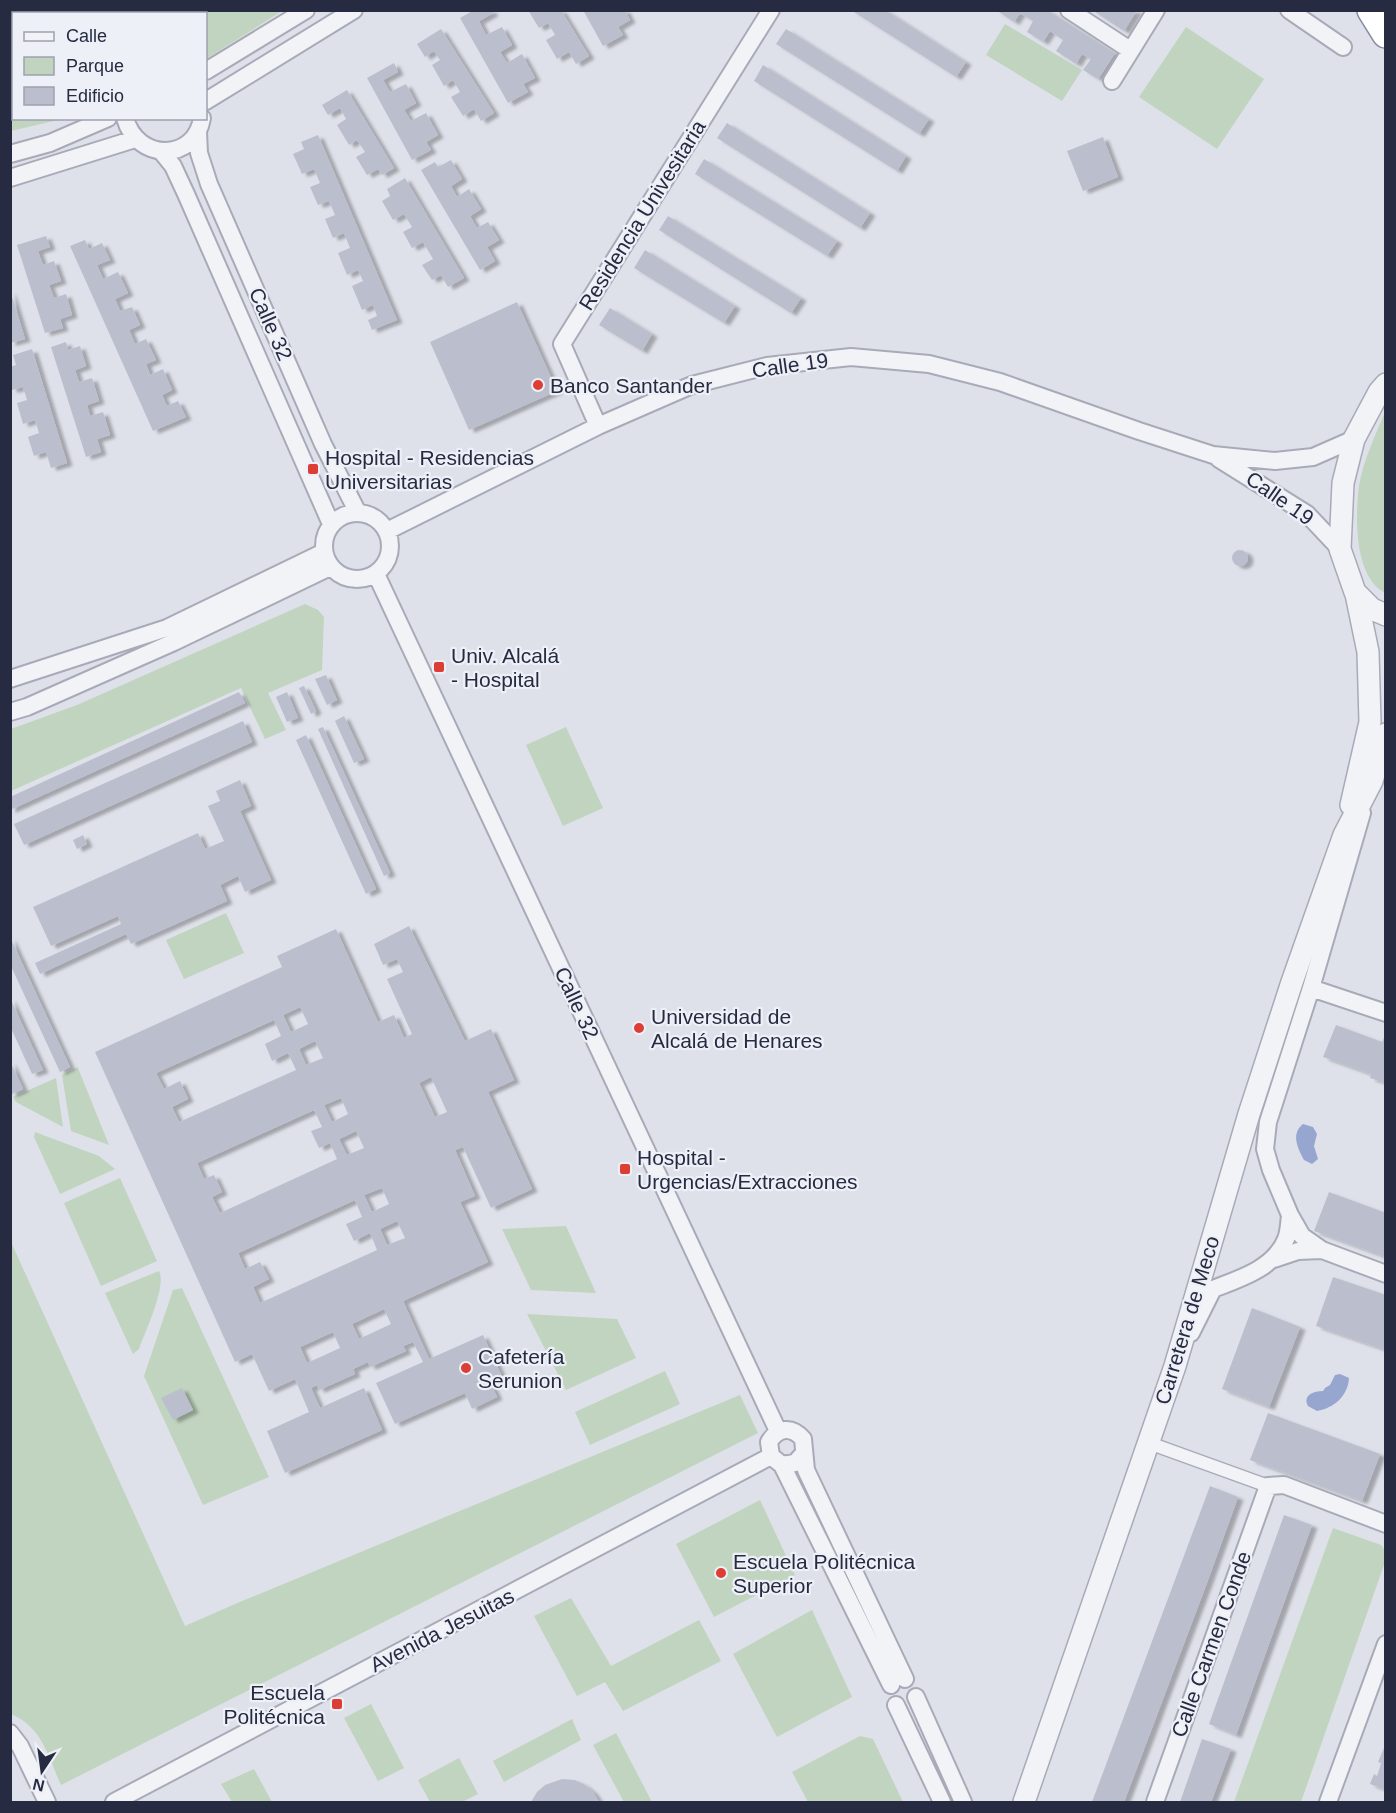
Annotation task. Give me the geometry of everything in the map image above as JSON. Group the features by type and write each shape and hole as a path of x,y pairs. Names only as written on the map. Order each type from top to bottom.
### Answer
{"highway":[{"path":"1371,10 1386,34"}],"street":[{"path":"207,70 306,10"},
{"path":"207,100 354,10"},
{"name":"Residencia Univesitaria","path":"598,426 562,344 771,10"},
{"path":"1069,10 1130,50"},
{"path":"1112,81 1156,10"},
{"path":"1289,10 1343,47"},
{"path":"10,154 50,143 103,120"},
{"path":"126,120 135,139 143,145 161,151 172,151 182,147 191,141 200,125"},
{"name":"Calle 32","path":"200,125 199,153 209,184 323,444 358,513"},
{"path":"10,178 135,139"},
{"name":"Calle 32","path":"161,151 173,166 186,194 331,524"},
{"name":"Calle 19","path":"387,531 598,426 692,385 767,366 851,357 929,364 1000,382 1213,455 1275,461 1313,457 1354,439"},
{"path":"1340,549 1343,483 1354,439 1379,392 1386,384"},
{"name":"Calle 19","path":"1213,455 1307,514 1340,549"},
{"path":"358,513 375,518 387,531 390,549 388,559 376,574 360,580 343,577 327,559 326,532 339,518 358,513"},
{"name":"Carretera de Meco","path":"1024,1803 1175,1366 1249,1114 1292,982 1344,835 1370,722 1368,652 1355,592 1340,549"},
{"path":"10,679 167,628 327,559"},
{"path":"10,712 174,642 327,559"},
{"name":"Calle 32","path":"376,574 778,1431"},
{"path":"1355,592 1372,609 1386,615"},
{"name":"Carretera de Meco","path":"1344,835 1372,781 1386,734"},
{"path":"1372,781 1311,988 1268,1122 1265,1149 1271,1170 1290,1215 1302,1236 1322,1250 1386,1274"},
{"path":"1311,988 1386,1013"},
{"path":"1274,1258 1287,1239 1290,1215"},
{"path":"1175,1366 1213,1289 1245,1277 1274,1258 1298,1251 1322,1250"},
{"path":"792,1430 803,1439 806,1470 898,1682 776,1461 769,1442 778,1431 792,1430"},
{"path":"1149,1443 1268,1486 1284,1485 1386,1524"},
{"path":"776,1461 795,1463 804,1453"},
{"name":"Avenida Jesuitas","path":"114,1803 776,1461"},
{"name":"Calle Carmen Conde","path":"1155,1803 1268,1486"},
{"path":"1328,1803 1386,1644"},
{"path":"898,1682 912,1683 916,1689 916,1696 963,1803"},
{"path":"898,1682 889,1692 890,1699 896,1705 942,1803"},
{"path":"896,1705 908,1706 916,1696"},
{"path":"10,1733 20,1746 47,1803"}],"green space":[{"path":"11,10 282,11 207,58 207,12 12,12 12,120 58,120 11,131"},
{"path":"1005,24 1082,70 1062,101 986,55"},
{"path":"1186,27 1264,79 1217,149 1139,97"},
{"path":"1385,412 1386,593 1375,585 1367,574 1362,560 1357,529 1359,486 1363,467"},
{"path":"305,604 318,610 324,617 322,670 268,693 286,730 265,739 241,688 11,791 11,729 77,705"},
{"path":"566,727 603,808 563,826 526,745"},
{"path":"226,913 244,953 184,979 166,940"},
{"path":"78,1067 109,1145 71,1131 62,1075"},
{"path":"56,1078 63,1127 16,1102 13,1097"},
{"path":"35,1132 99,1156 115,1169 60,1194 34,1137"},
{"path":"120,1178 157,1261 101,1286 64,1203"},
{"path":"566,1226 596,1293 531,1290 502,1229"},
{"path":"11,1242 185,1626 740,1395 758,1433 61,1785 48,1753 37,1735 30,1726 11,1714"},
{"path":"159,1271 161,1278 158,1298 139,1349 133,1354 105,1293"},
{"path":"182,1288 269,1477 203,1505 144,1376 173,1290"},
{"path":"527,1314 617,1319 636,1358 566,1390"},
{"path":"665,1371 680,1404 590,1445 575,1412"},
{"path":"760,1500 795,1575 714,1617 676,1544"},
{"path":"1333,1528 1381,1545 1385,1550 1385,1562 1301,1802 1234,1802"},
{"path":"571,1598 611,1666 699,1620 721,1661 623,1711 605,1682 577,1696 534,1616"},
{"path":"812,1610 852,1697 777,1737 733,1654"},
{"path":"371,1704 404,1768 378,1781 344,1718"},
{"path":"572,1719 581,1740 504,1782 493,1761"},
{"path":"616,1733 652,1802 624,1802 593,1745"},
{"path":"860,1736 873,1739 903,1802 808,1802 792,1772"},
{"path":"459,1758 478,1794 462,1802 430,1802 418,1780"},
{"path":"254,1769 272,1802 232,1802 221,1784"}],"water":[{"path":"1303,1124 1313,1127 1317,1134 1314,1146 1318,1159 1312,1164 1304,1160 1296,1141 1297,1132"},
{"path":"1340,1374 1349,1378 1346,1390 1339,1400 1317,1411 1308,1406 1308,1396 1323,1391 1330,1385 1335,1375"}],"building":[{"path":"474,10 491,10 493,13 479,21 486,35 502,27 512,45 500,52 507,63 522,54 535,78 523,84 528,92 508,103 460,18"},
{"path":"528,10 561,10 589,56 576,64 569,52 557,59 546,40 555,35 548,23 539,28"},
{"path":"583,10 625,10 630,20 618,27 623,35 603,46"},
{"path":"851,10 885,10 966,62 956,77"},
{"path":"996,10 1047,10 1115,53 1098,79 1083,70 1091,59 1082,54 1076,64 1056,51 1063,40 1050,31 1043,42 1027,32 1033,21 1020,13 1014,22"},
{"path":"1092,10 1137,10 1124,31"},
{"path":"441,29 494,113 481,121 474,109 463,116 451,97 460,92 453,80 444,86 432,65 440,60 434,51 425,57 417,44"},
{"path":"786,29 929,119 919,134 776,44"},
{"path":"394,63 398,72 383,80 390,92 406,84 416,103 404,110 411,121 426,113 438,135 426,142 431,150 412,160 367,78"},
{"path":"763,65 906,156 897,171 754,81"},
{"path":"347,90 394,168 382,175 378,169 367,175 356,157 365,152 357,140 349,145 337,125 346,119 340,108 328,115 322,105"},
{"path":"727,123 870,213 860,228 717,138"},
{"path":"318,135 397,320 372,330 368,320 377,316 373,305 362,310 352,286 363,281 358,270 347,275 338,253 350,248 344,233 333,238 325,219 335,215 329,201 318,205 310,187 320,183 314,169 302,174 293,154 304,149 301,142"},
{"path":"1103,137 1118,177 1083,191 1067,151"},
{"path":"704,159 837,241 827,256 695,174"},
{"path":"451,160 462,179 451,186 457,197 469,189 481,209 470,216 477,228 488,222 499,240 487,247 495,261 480,270 421,170 435,162 438,167"},
{"path":"405,178 464,278 448,287 441,275 432,280 422,265 433,259 423,242 412,248 403,232 412,227 404,214 393,220 382,201 390,196 387,189"},
{"path":"668,216 801,298 791,313 659,230"},
{"path":"46,236 50,247 38,251 43,265 54,261 61,281 49,285 54,298 66,294 72,315 60,319 63,328 45,333 17,245"},
{"path":"85,240 89,249 102,243 110,260 97,265 103,279 118,272 128,293 115,299 120,311 132,307 140,325 129,330 135,344 146,339 156,360 146,364 150,375 163,369 172,390 162,395 167,406 178,401 186,417 153,431 70,246"},
{"path":"645,250 735,306 724,323 634,268"},
{"path":"10,290 25,339 10,343"},
{"path":"517,302 557,391 469,430 430,342"},
{"path":"610,308 652,334 642,351 599,325"},
{"path":"66,342 68,350 80,346 86,366 75,370 79,382 92,378 99,401 87,405 90,416 103,412 110,435 97,439 101,452 86,457 51,347"},
{"path":"32,349 67,463 51,468 46,452 34,456 28,437 39,433 35,420 23,424 17,403 27,400 23,387 12,390 10,384 10,367 16,365 13,355"},
{"path":"1237,550 1243,550 1248,558 1246,564 1237,566 1232,561 1232,555"},
{"path":"326,675 337,700 327,705 315,679"},
{"path":"304,686 316,711 311,714 299,688"},
{"path":"239,692 245,703 10,810 10,797"},
{"path":"287,692 298,718 287,722 276,697"},
{"path":"344,716 364,759 354,763 335,721"},
{"path":"243,721 252,742 24,845 14,824"},
{"path":"323,727 390,873 384,876 318,729"},
{"path":"306,735 376,889 366,894 296,740"},
{"path":"240,780 251,806 240,811 271,880 245,892 238,876 220,885 227,901 131,944 126,934 40,974 35,963 121,924 118,916 51,946 33,907 198,833 205,849 224,841 208,806 220,801 216,791"},
{"path":"83,835 87,844 77,849 73,840"},
{"path":"409,926 465,1041 491,1029 514,1080 488,1092 532,1189 491,1208 463,1147 455,1150 475,1196 460,1202 488,1262 403,1301 429,1359 483,1335 502,1377 490,1382 497,1397 472,1409 465,1393 395,1424 376,1383 423,1362 413,1342 403,1346 406,1351 370,1367 368,1362 353,1369 355,1374 319,1390 317,1385 311,1388 320,1408 364,1388 382,1430 285,1473 267,1431 309,1412 295,1379 269,1391 252,1354 235,1362 95,1052 282,967 277,956 336,929 378,1022 394,1015 404,1038 412,1034 387,979 403,972 397,959 383,965 374,944","holes":["300,1007 308,1024 291,1032 283,1015","274,1020 281,1036 265,1044 272,1061 288,1053 296,1070 179,1122 172,1107 188,1099 180,1081 164,1089 156,1073","315,1041 323,1058 306,1065 299,1049","431,1077 447,1112 435,1117 419,1083","341,1098 348,1114 332,1122 324,1105","314,1110 322,1127 311,1131 319,1148 330,1143 337,1159 220,1213 212,1197 222,1192 214,1175 204,1179 197,1163","356,1131 364,1148 347,1155 339,1139","382,1188 389,1204 372,1212 364,1195","355,1200 362,1217 346,1224 354,1241 370,1233 377,1250 260,1303 253,1287 269,1279 260,1262 245,1269 238,1253","397,1221 405,1238 387,1245 380,1229","384,1309 391,1324 359,1339 352,1324","333,1332 340,1348 307,1363 300,1347"]},
{"path":"10,937 70,1067 60,1072 10,964"},
{"path":"10,998 43,1070 32,1074 10,1026"},
{"path":"1336,1025 1382,1042 1386,1038 1386,1083 1370,1078 1371,1074 1323,1057"},
{"path":"10,1061 23,1089 12,1094 10,1092"},
{"path":"1329,1192 1386,1213 1386,1257 1314,1231"},
{"path":"1333,1277 1386,1295 1386,1350 1316,1326"},
{"path":"1252,1308 1300,1327 1269,1407 1222,1389"},
{"path":"182,1388 193,1410 173,1420 161,1398"},
{"path":"1268,1413 1380,1454 1362,1501 1250,1460"},
{"path":"1210,1486 1238,1497 1208,1580 1124,1802 1092,1802"},
{"path":"1284,1515 1312,1525 1236,1735 1209,1724"},
{"path":"1202,1739 1231,1749 1211,1802 1180,1802"},
{"path":"1386,1743 1386,1790 1370,1784 1374,1774 1377,1776 1381,1763 1378,1762"},
{"path":"562,1779 575,1780 585,1785 599,1802 531,1802 545,1785"}],"place":[{"name":"Banco Santander","path":"538,385"},
{"name":"Hospital - Residencias Universitarias","path":"313,469"},
{"name":"Univ. Alcalá - Hospital","path":"439,667"},
{"name":"Universidad de Alcalá de Henares","path":"639,1028"},
{"name":"Hospital - Urgencias/Extracciones","path":"625,1169"},
{"name":"Cafetería Serunion","path":"466,1368"},
{"name":"Escuela Politécnica Superior","path":"721,1573"},
{"name":"Escuela Politécnica","path":"337,1704"}]}
